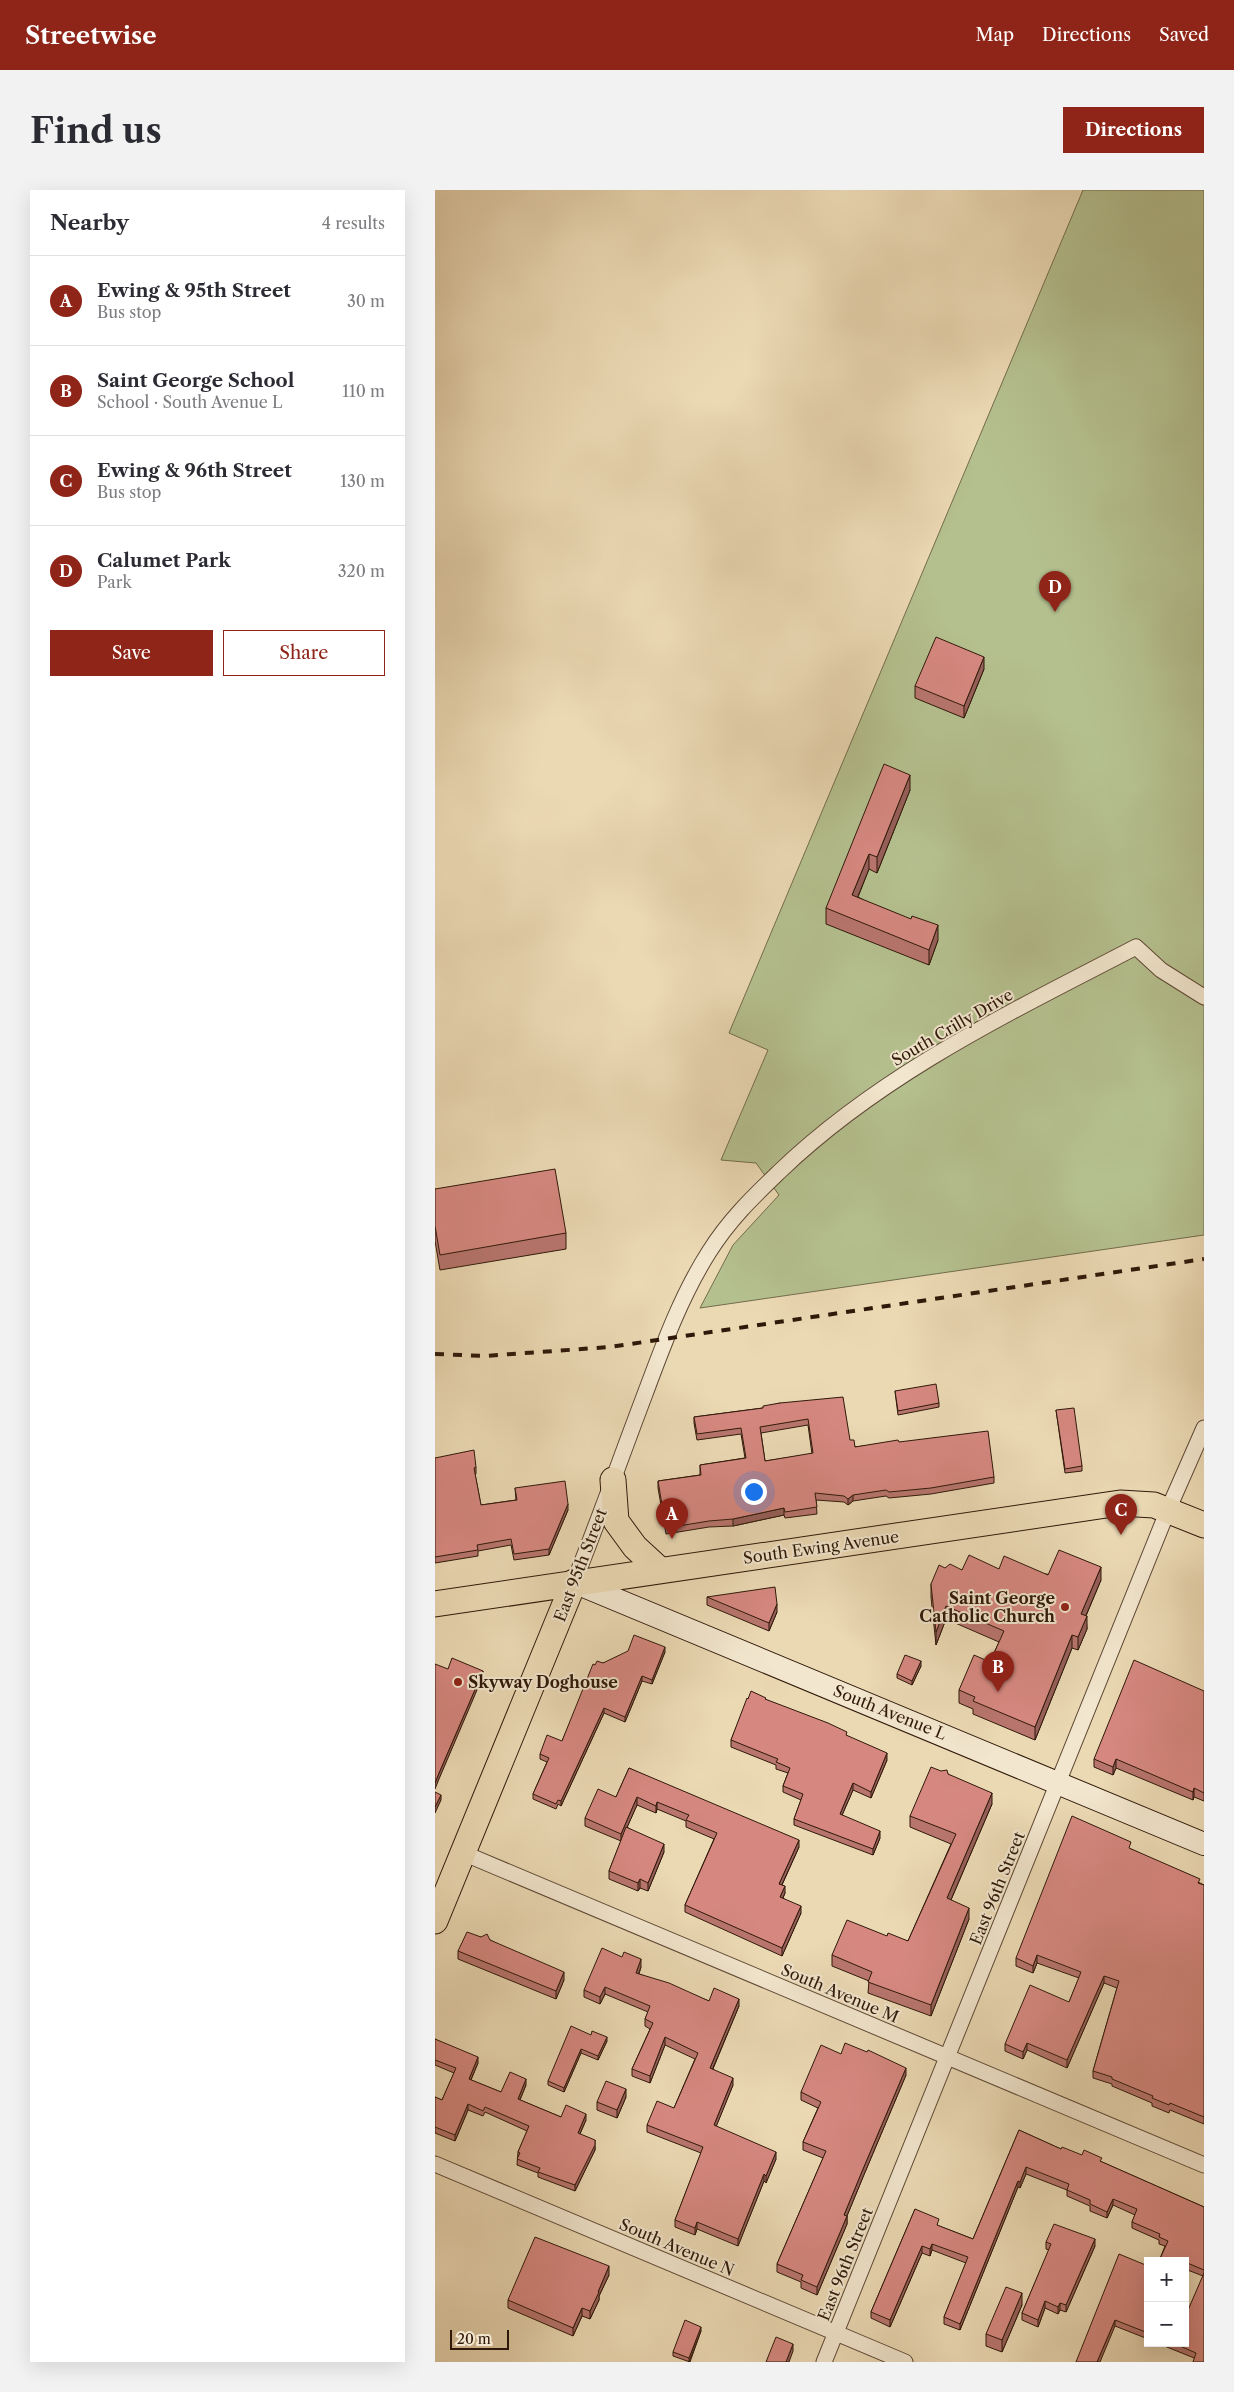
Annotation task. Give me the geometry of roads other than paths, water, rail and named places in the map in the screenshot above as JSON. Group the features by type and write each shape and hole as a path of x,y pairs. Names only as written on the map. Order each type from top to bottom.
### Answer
{"main road":[{"path":"613,1480 616,1521 633,1545 660,1570"},
{"name":"South Ewing Avenue","path":"435,1604 574,1582 1120,1504 1141,1503 1167,1510 1204,1525"},
{"name":"East 95th Street","path":"435,1921 574,1582"}],"street":[{"name":"South Crilly Drive","path":"735,1214 808,1145 895,1079 979,1028 1137,947 1161,970 1204,997"},
{"name":"East 95th Street","path":"574,1582 666,1340 708,1253 735,1214"},
{"name":"East 96th Street","path":"824,2362 1167,1510 1204,1428"},
{"name":"South Avenue L","path":"574,1582 1058,1781 1204,1844"},
{"name":"South Avenue M","path":"463,1853 1204,2165"},
{"name":"South Avenue N","path":"435,2164 905,2362"}],"railway":[{"path":"435,1354 484,1356 610,1347 1204,1259"}],"place":[{"name":"Calumet Park","path":"1055,612"},
{"name":"Ewing & 96th Street","path":"1121,1535"},
{"name":"Ewing & 95th Street","path":"672,1539"},
{"name":"Saint George Catholic Church","path":"1065,1607"},
{"name":"Skyway Doghouse","path":"458,1682"},
{"name":"Saint George School","path":"998,1692"}]}
